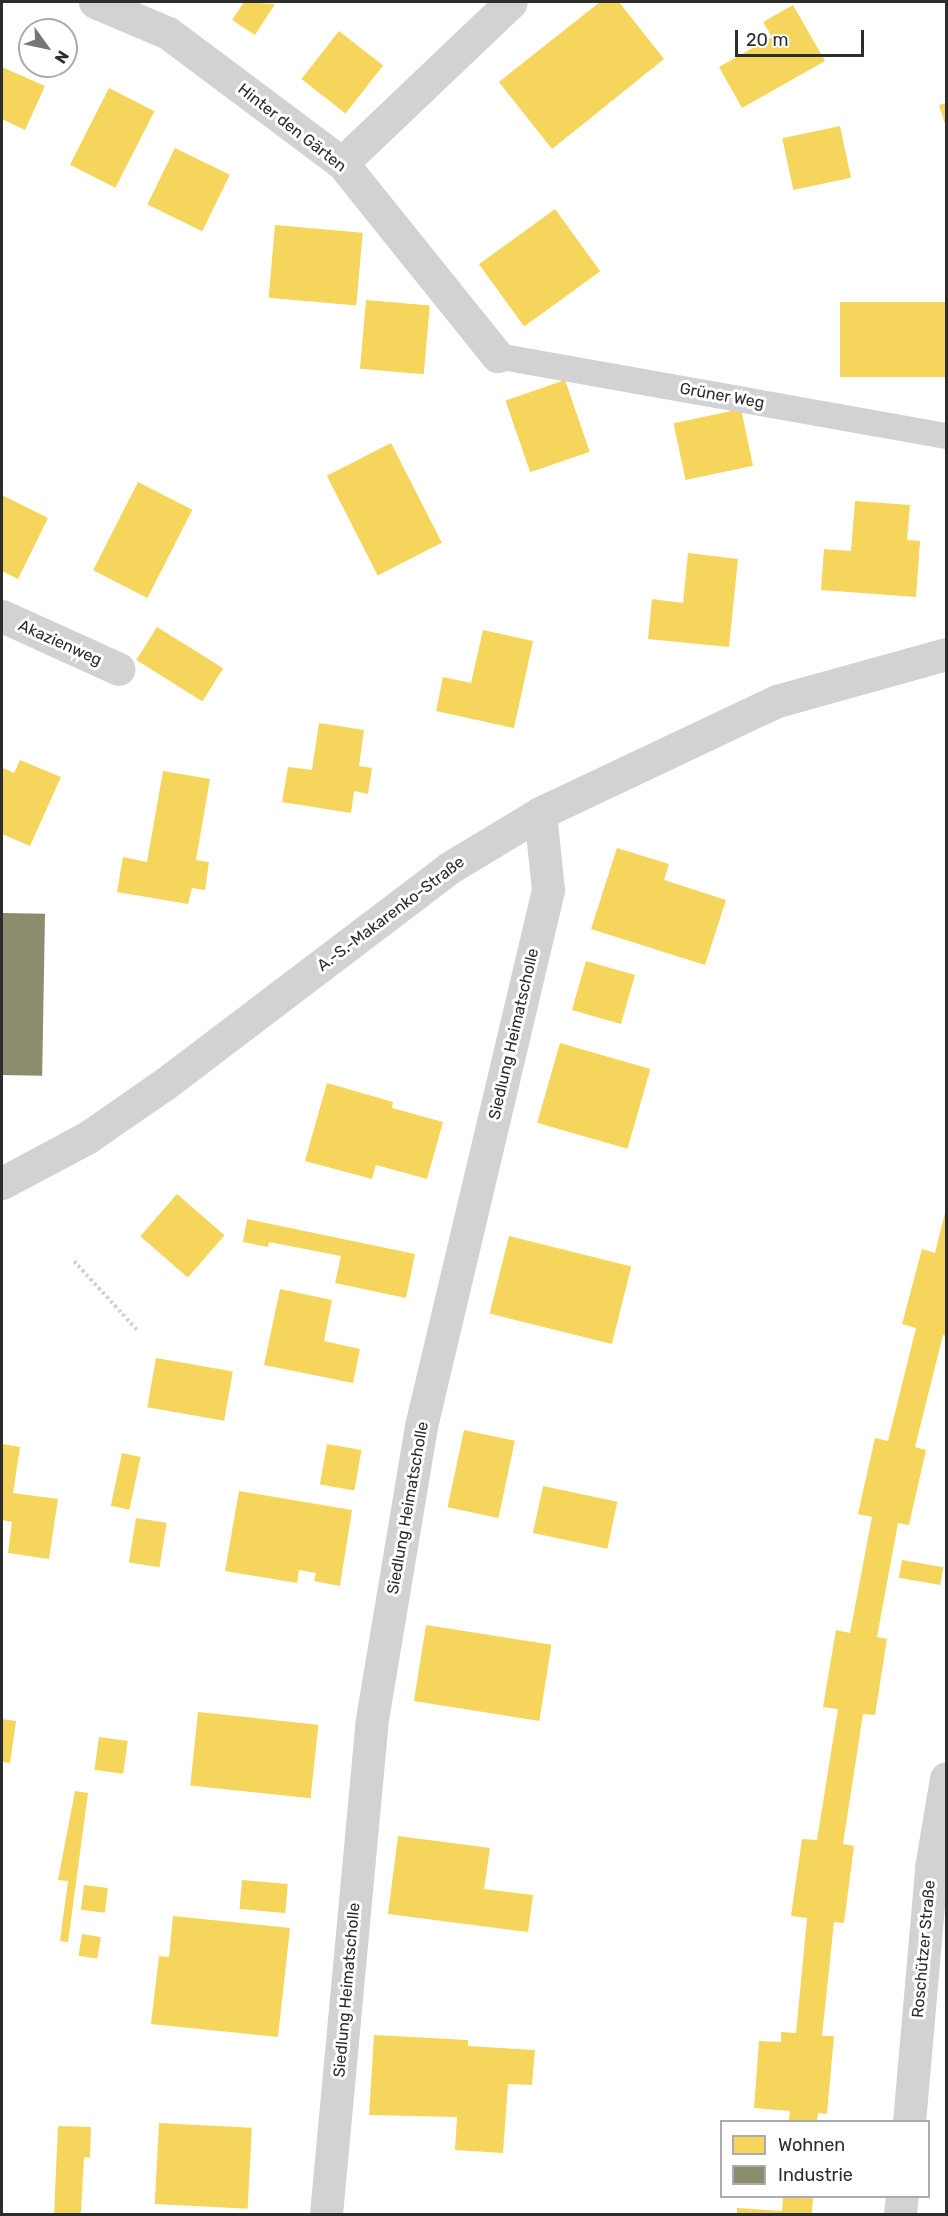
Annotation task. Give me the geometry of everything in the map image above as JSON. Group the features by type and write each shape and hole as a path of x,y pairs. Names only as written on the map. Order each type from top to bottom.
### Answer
{"street":[{"name":"Hinter den Gärten","path":"94,2 168,33 342,163 497,357"},
{"path":"342,163 510,2"},
{"name":"Akazienweg","path":"2,616 119,669"},
{"name":"A.-S.-Makarenko-Straße","path":"2,1183 88,1137 156,1090 449,868 540,813 777,701 946,654"},
{"name":"Siedlung Heimatscholle","path":"326,2214 371,1725 421,1426 548,890 540,813"},
{"name":"Roschützer Straße","path":"909,2120 931,1868 946,1778"},
{"path":"900,2214 902,2198"}],"lane":[{"name":"Grüner Weg","path":"497,357 946,436"}],"path":[{"path":"74,1261 137,1330"}],"building: Wohnen":[{"path":"244,2 275,4 255,35 232,20"},
{"path":"600,2 619,2 664,59 552,149 499,82"},
{"path":"793,5 825,61 742,108 719,67 772,37 763,22"},
{"path":"339,31 383,65 346,114 301,79"},
{"path":"2,67 18,74 18,78 27,78 45,86 25,130 2,119"},
{"path":"109,88 154,111 115,188 70,165"},
{"path":"946,103 946,127 939,105"},
{"path":"840,126 851,178 793,190 782,138"},
{"path":"175,148 230,175 202,231 147,205"},
{"path":"555,209 600,271 524,327 479,264"},
{"path":"275,225 363,233 356,305 269,298"},
{"path":"366,300 430,306 424,374 360,369"},
{"path":"840,302 946,302 946,377 840,377"},
{"path":"565,380 590,452 530,472 505,401"},
{"path":"741,409 753,466 686,480 674,423"},
{"path":"391,443 442,543 378,575 327,476"},
{"path":"138,482 192,510 147,598 93,570"},
{"path":"2,495 48,518 18,579 2,571"},
{"path":"855,501 910,505 907,540 920,541 916,597 821,590 824,549 851,551"},
{"path":"688,553 738,559 729,647 648,639 652,599 683,603"},
{"path":"157,627 223,668 202,701 136,660"},
{"path":"483,630 533,641 514,728 436,711 443,677 471,683"},
{"path":"319,723 364,730 359,766 372,768 368,794 354,791 351,813 282,802 288,767 312,770"},
{"path":"20,760 61,777 30,846 2,834 2,772 3,768 14,773"},
{"path":"163,771 210,779 196,860 209,862 205,890 192,888 188,904 117,892 123,857 147,862"},
{"path":"617,848 669,864 664,880 726,900 705,965 591,929"},
{"path":"586,961 635,975 621,1024 572,1010"},
{"path":"560,1043 650,1069 627,1149 537,1123"},
{"path":"327,1083 393,1102 392,1108 443,1122 427,1179 376,1165 372,1179 305,1161"},
{"path":"177,1194 225,1235 188,1278 140,1236"},
{"path":"946,1209 946,1336 943,1335 915,1447 926,1450 909,1525 898,1523 877,1637 887,1639 875,1715 863,1714 843,1844 854,1846 844,1923 834,1922 822,2036 834,2036 827,2114 818,2113 817,2120 789,2120 790,2111 754,2108 759,2041 781,2042 781,2032 796,2033 807,1918 791,1916 802,1839 817,1840 838,1709 823,1707 836,1630 850,1633 872,1517 858,1514 875,1438 888,1441 916,1328 902,1324 922,1249 935,1253"},
{"path":"247,1219 415,1254 406,1298 335,1283 341,1256 269,1242 268,1247 243,1242"},
{"path":"509,1236 631,1266 612,1344 490,1314"},
{"path":"280,1289 332,1300 324,1341 360,1349 353,1383 264,1365"},
{"path":"156,1358 233,1372 224,1421 147,1407"},
{"path":"464,1430 515,1441 498,1518 448,1507"},
{"path":"2,1444 20,1447 13,1493 58,1499 49,1559 8,1553 12,1522 2,1520"},
{"path":"327,1444 361,1450 354,1490 320,1484"},
{"path":"122,1453 141,1457 129,1510 111,1506"},
{"path":"543,1486 617,1502 607,1549 533,1533"},
{"path":"239,1491 352,1510 340,1586 314,1581 316,1573 299,1570 297,1583 225,1571"},
{"path":"136,1518 167,1523 160,1567 129,1562"},
{"path":"902,1560 943,1567 940,1585 899,1578"},
{"path":"426,1625 551,1645 539,1721 414,1701"},
{"path":"198,1712 318,1725 311,1798 190,1786"},
{"path":"2,1719 16,1721 10,1763 2,1762"},
{"path":"99,1737 128,1741 123,1774 94,1770"},
{"path":"75,1791 88,1793 68,1942 60,1941 68,1881 58,1880"},
{"path":"398,1836 490,1848 484,1889 533,1895 528,1932 388,1914"},
{"path":"242,1880 288,1884 285,1913 239,1909"},
{"path":"84,1885 108,1888 105,1913 81,1910"},
{"path":"173,1916 290,1928 278,2037 151,2024 159,1956 169,1957"},
{"path":"82,1934 101,1937 97,1959 79,1956"},
{"path":"374,2035 468,2040 468,2046 535,2050 532,2085 508,2084 503,2153 455,2150 457,2117 369,2115"},
{"path":"159,2123 252,2128 248,2209 155,2204"},
{"path":"58,2126 91,2127 90,2158 84,2157 81,2212 77,2214 54,2214"},
{"path":"783,2198 813,2198 812,2214 737,2214 737,2208 782,2211"}],"building: Industrie":[{"path":"3,913 45,914 42,1076 2,1075"}]}
